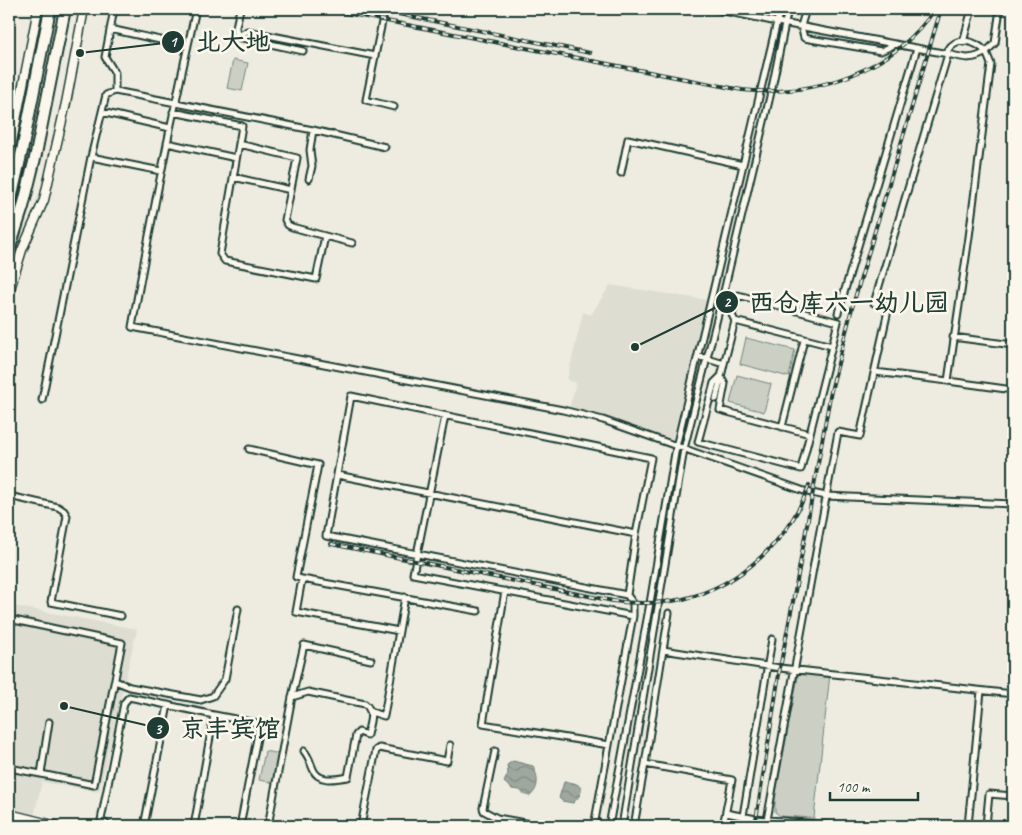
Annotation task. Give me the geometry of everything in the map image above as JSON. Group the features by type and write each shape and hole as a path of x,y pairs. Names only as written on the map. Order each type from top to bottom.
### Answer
{"highway":[{"path":"9,207 50,9"},
{"path":"9,249 23,207 56,58"}],"street":[{"path":"9,156 38,9"},
{"path":"56,58 65,9"},
{"path":"9,292 22,250 44,200 66,104 84,9"},
{"path":"114,9 105,57 115,73 115,91"},
{"path":"196,9 161,171 132,328 562,410 603,420 807,492 826,496 1013,504"},
{"path":"237,37 236,27 240,9"},
{"path":"345,9 367,11 383,17 366,100 394,107"},
{"path":"715,9 963,58 979,56 995,43 1000,9"},
{"path":"609,826 650,603 676,447 780,9"},
{"path":"622,826 684,449 772,88 788,9"},
{"path":"806,9 801,26 804,38 881,51 896,44"},
{"path":"963,42 972,9"},
{"path":"110,29 187,46"},
{"path":"237,37 248,31 374,56"},
{"path":"237,37 303,51"},
{"path":"767,820 838,432 860,436 890,306 874,302 948,50 950,46 958,41 970,42 981,46 991,64 969,238 948,381"},
{"path":"838,313 917,48"},
{"path":"42,400 91,157 106,96 115,91 385,146"},
{"path":"102,112 170,128"},
{"path":"173,112 242,126 220,254 225,261 316,280 325,236"},
{"path":"309,179 312,166 310,150 313,130"},
{"path":"621,173 628,140 743,165"},
{"path":"167,143 236,158"},
{"path":"239,144 297,158 286,222 292,227 352,243"},
{"path":"91,157 161,171"},
{"path":"233,177 291,190"},
{"path":"9,249 22,250"},
{"path":"716,399 734,321 732,315 738,295 838,322 801,469 698,442 714,383 721,376"},
{"path":"734,321 832,346"},
{"path":"954,337 1013,345"},
{"path":"782,426 804,340"},
{"path":"698,356 724,364"},
{"path":"874,372 1013,390"},
{"path":"721,376 725,384 720,410 810,434"},
{"path":"594,826 633,603 627,595 326,536 351,396 651,458 636,534 627,595"},
{"path":"445,416 413,574 632,616"},
{"path":"249,449 318,465 296,577 478,611"},
{"path":"337,475 636,534"},
{"path":"9,496 58,507 67,516 50,602 121,616"},
{"path":"302,579 296,612 399,631"},
{"path":"505,592 483,724 609,745"},
{"path":"371,712 384,716 405,598"},
{"path":"115,681 130,686 200,700 213,696 225,679 238,609"},
{"path":"634,826 669,614"},
{"path":"9,619 122,643 94,785 9,768"},
{"path":"743,816 772,639"},
{"path":"268,826 292,697 304,645 371,660"},
{"path":"663,650 794,670 1013,694"},
{"path":"968,826 981,691"},
{"path":"292,697 308,692 365,704 371,712 367,735 359,732 356,735 348,777 335,780 319,777 313,771 308,756 304,751"},
{"path":"110,826 101,820 124,703 129,697 256,723 258,733 240,826"},
{"path":"144,826 168,705"},
{"path":"194,826 214,715"},
{"path":"41,774 49,722"},
{"path":"360,826 376,750 379,748 447,761 450,745"},
{"path":"494,751 484,811 497,818 542,826"},
{"path":"645,764 732,780 723,826"},
{"path":"986,826 989,794 1013,796"},
{"path":"726,813 784,823 838,826"},
{"path":"9,814 40,824 57,826"},
{"path":"496,826 497,818"}],"shaded area":[{"path":"233,60 248,63 242,91 227,88"},
{"path":"610,285 707,300 672,441 569,409 576,383 567,380 583,312 591,315"},
{"path":"746,338 795,350 789,377 740,364"},
{"path":"737,375 771,384 764,412 730,403"},
{"path":"9,605 137,629 99,792 42,782 34,816 9,809"},
{"path":"799,671 830,674 814,818 780,816 775,812 775,798"},
{"path":"265,751 280,754 275,783 259,780"}],"water":[{"path":"513,761 533,766 537,786 530,796 520,790 512,789 504,782 508,774 507,765"},
{"path":"564,782 575,783 580,788 580,794 573,803 562,801 559,798"}],"railway":[{"path":"325,9 742,90 769,91 797,89 824,84 850,76 874,64 897,49 918,31 935,9"},
{"path":"374,9 590,53"},
{"path":"755,826 780,668 831,391 852,308 941,9"},
{"path":"331,544 613,601 657,603 704,593 743,572 776,542 789,524 809,485"}],"place":[{"name":"北大地","path":"80,53"},
{"name":"西仓库六一幼儿园","path":"635,347"},
{"name":"京丰宾馆","path":"64,706"}]}
